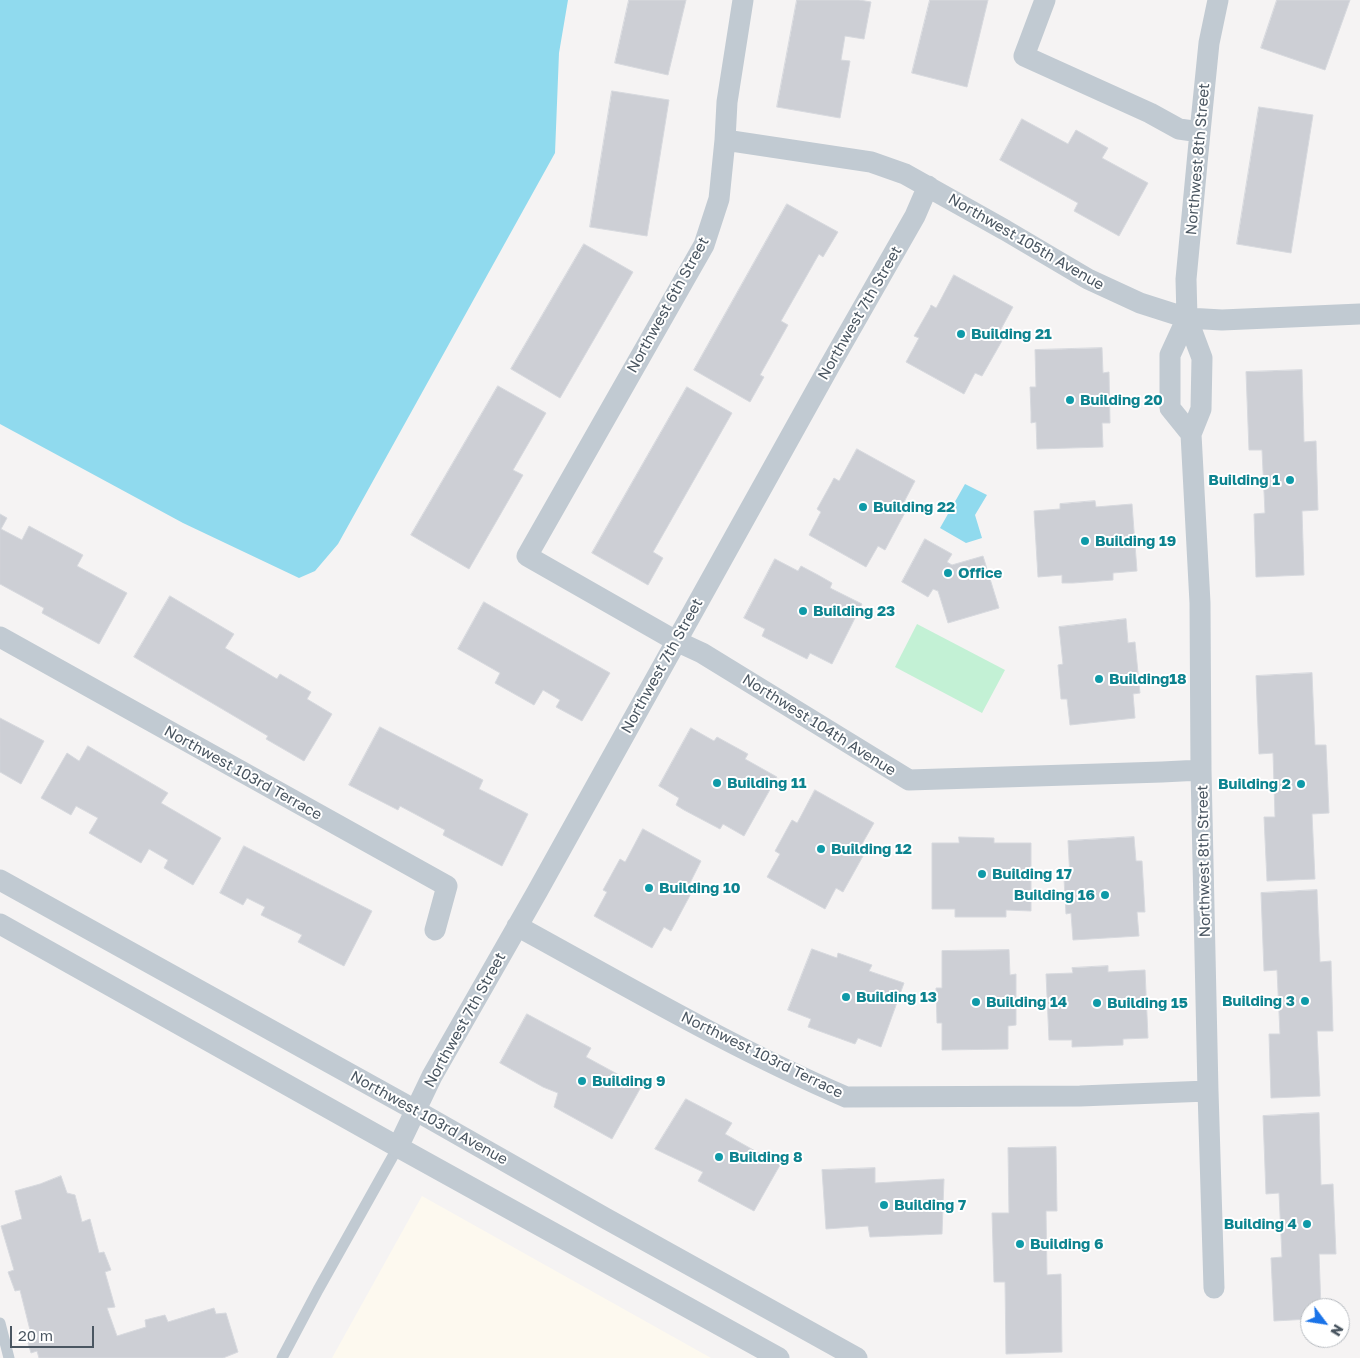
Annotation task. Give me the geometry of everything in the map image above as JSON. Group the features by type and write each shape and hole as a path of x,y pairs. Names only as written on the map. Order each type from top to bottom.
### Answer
{"street":[{"name":"Northwest 6th Street","path":"527,556 704,245 718,199 725,140 727,102 743,0"},
{"path":"1045,0 1024,56 1150,113 1180,129 1200,132"},
{"name":"Northwest 8th Street","path":"1214,1288 1208,1091 1200,603 1191,434 1201,408 1202,358 1188,318 1186,279 1209,43 1218,0"},
{"name":"Northwest 105th Avenue","path":"725,140 871,162 905,174 999,226 1088,279 1140,303 1188,318 1222,320 1360,314"},
{"name":"Northwest 7th Street","path":"398,1147 432,1076 560,852 676,641 915,216 928,186"},
{"name":"Northwest 8th Street","path":"1188,318 1170,355 1170,408 1191,434"},
{"name":"Northwest 104th Avenue","path":"527,556 676,641 702,653 909,780 1202,770"},
{"name":"Northwest 103rd Terrace","path":"0,637 447,886 435,930"},
{"name":"Northwest 103rd Avenue","path":"0,880 857,1358"},
{"path":"0,924 779,1358"},
{"name":"Northwest 103rd Terrace","path":"517,926 694,1023 814,1084 846,1097 1080,1096 1208,1091"}],"lane":[{"path":"282,1358 398,1147"},
{"path":"0,1323 9,1358"}],"shaded area":[{"path":"422,1196 711,1358 332,1358"}],"green space":[{"path":"917,624 1005,670 982,713 895,667"}],"water":[{"path":"0,0 568,0 559,53 555,153 338,544 315,571 299,578 183,523 0,424"},
{"path":"965,484 987,495 975,515 982,538 966,543 940,528"}],"building":[{"path":"629,0 686,0 668,75 615,63"},
{"path":"797,0 859,0 871,2 864,39 845,36 841,60 850,61 840,118 777,107"},
{"path":"930,0 988,0 967,87 912,73"},
{"path":"1277,0 1350,0 1325,70 1261,48"},
{"path":"612,91 669,100 647,236 590,227"},
{"path":"1259,107 1313,115 1291,253 1237,244"},
{"path":"1022,119 1068,144 1076,130 1108,148 1102,158 1148,183 1119,236 1074,211 1078,203 1000,160"},
{"path":"787,204 838,232 823,257 819,254 781,321 788,325 760,375 764,377 750,402 694,370"},
{"path":"584,244 633,272 560,398 511,369"},
{"name":"Building 21","path":"954,275 1013,307 1001,329 1007,332 982,376 975,373 964,394 906,362 919,338 914,336 931,305 936,308"},
{"name":"Building 20","path":"1102,348 1103,373 1109,372 1110,423 1102,423 1103,447 1037,449 1036,422 1031,423 1030,387 1036,387 1035,350"},
{"name":"Building 1","path":"1302,370 1304,442 1316,441 1318,510 1302,511 1304,575 1256,577 1254,514 1265,513 1262,450 1249,450 1246,372"},
{"path":"498,386 546,413 513,470 523,475 469,569 411,535"},
{"path":"687,387 732,413 653,552 663,558 648,585 592,553"},
{"name":"Building 22","path":"857,449 915,481 904,502 909,505 885,550 878,546 866,567 809,535 821,512 817,509 834,478 839,481"},
{"name":"Building 19","path":"1095,501 1096,507 1132,504 1137,571 1113,573 1113,580 1073,583 1062,583 1062,575 1038,577 1034,511 1060,509 1060,504"},
{"path":"0,514 7,518 1,529 22,540 29,526 83,555 77,566 127,593 99,644 42,613 44,608 0,584"},
{"name":"Office","path":"925,539 952,554 947,562 952,565 983,556 999,608 948,623 938,591 933,589 928,597 902,582"},
{"name":"Building 23","path":"775,559 798,571 801,566 832,583 830,588 862,604 832,664 810,653 807,659 762,636 765,629 744,618"},
{"path":"170,596 234,634 225,648 277,679 280,674 311,692 307,699 332,714 304,761 266,739 268,736 134,657"},
{"path":"484,602 610,673 582,721 556,707 560,700 543,690 534,705 495,683 500,673 458,649"},
{"name":"Building18","path":"1126,619 1128,643 1135,642 1140,693 1133,694 1135,718 1070,725 1067,699 1061,699 1058,665 1063,664 1059,627"},
{"name":"Building 2","path":"1312,673 1315,745 1326,745 1329,813 1312,814 1315,879 1267,881 1264,817 1275,817 1273,753 1259,754 1256,676"},
{"path":"0,718 44,741 21,784 0,772"},
{"path":"380,727 483,780 479,789 528,814 502,866 443,835 445,830 400,806 398,810 349,785"},
{"name":"Building 11","path":"691,728 714,741 717,737 748,754 745,759 777,777 744,836 723,824 720,829 684,810 676,805 679,798 659,786"},
{"path":"88,746 168,793 161,803 221,838 193,885 164,868 168,860 149,849 141,863 89,833 98,818 76,806 71,815 41,798 67,753 79,761"},
{"name":"Building 12","path":"815,790 874,823 862,844 868,847 843,892 836,888 825,909 767,877 780,854 775,851 792,820 797,823"},
{"name":"Building 10","path":"643,829 701,861 690,883 695,886 671,931 664,927 652,948 594,916 607,892 603,890 620,859 625,862"},
{"name":"Building 17","path":"959,837 994,838 994,843 1031,843 1031,911 1006,910 1006,917 955,917 955,909 932,909 932,843 959,843"},
{"name":"Building 16","path":"1134,837 1136,861 1142,861 1145,912 1137,912 1139,936 1073,940 1071,913 1066,914 1064,879 1070,878 1068,841"},
{"path":"244,846 372,911 344,966 298,942 302,935 261,915 265,907 247,898 243,905 220,893"},
{"name":"Building 3","path":"1317,890 1320,962 1331,961 1333,1031 1317,1031 1320,1096 1271,1098 1269,1034 1280,1034 1277,970 1264,971 1261,893"},
{"name":"Building 13","path":"812,949 837,958 838,953 872,965 869,971 904,983 881,1047 858,1038 855,1044 808,1027 811,1019 788,1010"},
{"name":"Building 14","path":"1009,950 1010,975 1016,974 1016,1025 1008,1026 1008,1049 942,1050 942,1023 937,1023 936,988 942,988 942,951"},
{"name":"Building 15","path":"1108,966 1108,972 1145,970 1148,1038 1123,1039 1123,1045 1072,1047 1072,1040 1049,1040 1046,974 1073,973 1072,968"},
{"name":"Building 9","path":"527,1014 591,1048 586,1057 641,1087 612,1139 554,1107 558,1093 543,1087 500,1063"},
{"name":"Building 8","path":"686,1099 732,1123 725,1134 780,1165 754,1211 698,1181 703,1172 655,1149"},
{"name":"Building 4","path":"1319,1113 1321,1185 1333,1184 1336,1254 1319,1254 1321,1298 1300,1298 1300,1320 1274,1321 1271,1258 1282,1257 1279,1193 1266,1194 1263,1116"},
{"name":"Building 6","path":"1056,1147 1057,1211 1046,1211 1047,1275 1061,1274 1062,1352 1006,1354 1005,1282 994,1282 992,1213 1009,1213 1008,1148"},
{"name":"Building 7","path":"875,1168 875,1183 944,1179 942,1234 870,1237 868,1226 826,1229 822,1170"},
{"path":"61,1176 67,1193 75,1195 82,1222 90,1219 99,1253 104,1252 111,1270 105,1272 115,1307 107,1308 117,1336 146,1327 145,1320 165,1315 168,1322 214,1308 216,1314 226,1313 238,1352 223,1358 39,1358 37,1351 31,1353 25,1333 30,1330 20,1290 15,1291 8,1272 14,1270 1,1226 22,1219 15,1191"}],"place":[{"name":"Building 21","path":"961,334"},
{"name":"Building 20","path":"1070,400"},
{"name":"Building 1","path":"1290,480"},
{"name":"Building 22","path":"863,507"},
{"name":"Building 19","path":"1085,541"},
{"name":"Office","path":"948,573"},
{"name":"Building 23","path":"803,611"},
{"name":"Building18","path":"1099,679"},
{"name":"Building 11","path":"717,783"},
{"name":"Building 2","path":"1301,784"},
{"name":"Building 12","path":"821,849"},
{"name":"Building 17","path":"982,874"},
{"name":"Building 10","path":"649,888"},
{"name":"Building 16","path":"1105,895"},
{"name":"Building 13","path":"846,997"},
{"name":"Building 3","path":"1305,1001"},
{"name":"Building 14","path":"976,1002"},
{"name":"Building 15","path":"1097,1003"},
{"name":"Building 9","path":"582,1081"},
{"name":"Building 8","path":"719,1157"},
{"name":"Building 7","path":"884,1205"},
{"name":"Building 4","path":"1307,1224"},
{"name":"Building 6","path":"1020,1244"}]}
